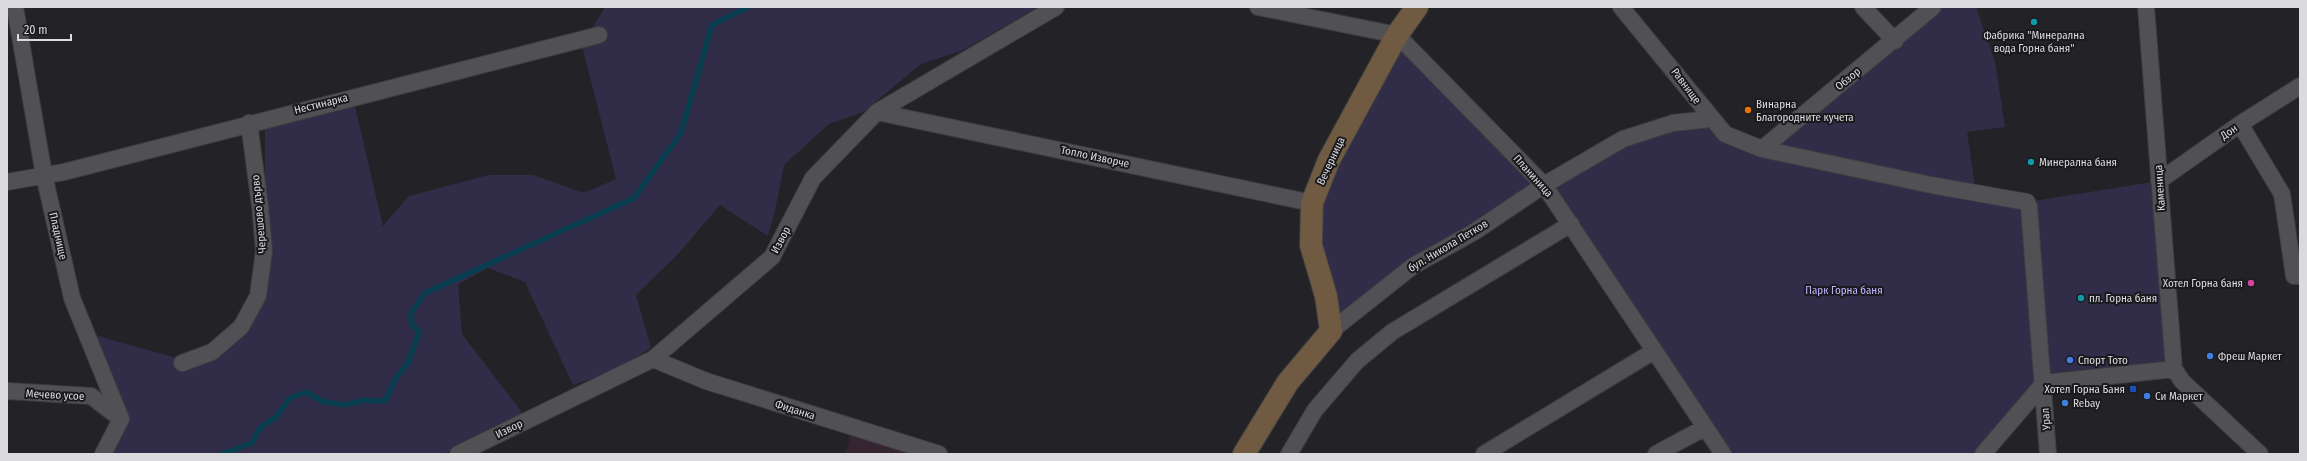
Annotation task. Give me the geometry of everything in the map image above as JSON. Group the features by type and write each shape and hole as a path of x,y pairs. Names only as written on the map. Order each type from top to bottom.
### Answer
{"street":[{"name":"Пладнище","path":"15,7 44,175 72,298 121,418"},
{"name":"Извор","path":"458,454 653,359 772,257 813,178 878,112 1056,7"},
{"path":"1258,7 1397,36"},
{"name":"Вечерница","path":"1331,331 1326,296 1311,245 1312,203 1329,160 1397,36 1417,7"},
{"name":"Равнище","path":"1621,7 1677,74 1710,119 1725,134 1762,149"},
{"path":"1863,7 1895,40"},
{"name":"Обзор","path":"1762,149 1933,7"},
{"name":"Каменица","path":"2146,7 2174,369"},
{"name":"Нестинарка","path":"7,182 64,172 249,123 599,35"},
{"name":"Планиница","path":"1397,36 1544,185 1722,454"},
{"name":"Дон","path":"2159,181 2240,124 2300,86"},
{"name":"Топло Изворче","path":"878,112 1312,203"},
{"name":"бул. Никола Петков","path":"1244,454 1288,382 1331,331 1413,266 1474,232 1544,185 1624,139 1673,123 1710,119"},
{"name":"Черешово дърво","path":"182,363 212,352 241,327 258,296 264,251 260,206 249,123"},
{"path":"2240,124 2282,194 2297,276"},
{"name":"Урал","path":"1762,149 1931,185 2027,202 2029,207 2034,288 2044,383 2048,454"},
{"path":"1289,454 1314,410 1357,361 1392,332 1571,224"},
{"path":"1484,454 1654,351"},
{"name":"Фиданка","path":"653,359 706,381 939,454"},
{"path":"1983,454 2044,383 2174,369 2182,381 2260,454"},
{"name":"Мечево усое","path":"7,391 90,396 121,418"},
{"path":"103,454 121,418"},
{"path":"1656,454 1704,428"}],"shaded area":[{"path":"853,429 939,454 845,454"}],"green space":[{"path":"605,7 1038,7 961,51 921,64 863,112 829,124 784,165 775,211 768,236 720,205 679,253 636,295 651,348 612,372 573,385 525,282 488,268 458,284 462,334 524,415 444,454 107,454 124,418 94,335 199,364 246,329 266,296 271,251 265,180 265,125 354,102 383,226 409,196 489,175 533,175 584,193 616,179 582,46"},
{"name":"Парк Горна баня","path":"1933,7 1976,7 1995,62 2005,127 1967,132 1976,193 2027,202 2159,181 2174,369 2044,383 1983,454 1723,454 1544,185 1623,139 1710,119 1762,149"},
{"path":"1397,35 1544,185 1331,331 1312,203"}],"waterway":[{"path":"222,454 252,443 260,428 276,417 290,398 307,392 321,401 345,405 365,400 385,401 395,379 408,363 419,332 412,325 411,313 425,293 634,198 681,133 712,25 748,7"}],"place":[{"name":"Фабрика \"Минерална вода Горна баня\"","path":"2034,22"},
{"name":"Винарна Благородните кучета","path":"1748,110"},
{"name":"Минерална баня","path":"2031,162"},
{"name":"Хотел Горна баня","path":"2251,283"},
{"name":"пл. Горна баня","path":"2081,298"},
{"name":"Фреш Маркет","path":"2210,356"},
{"name":"Спорт Тото","path":"2070,360"},
{"name":"Хотел Горна Баня","path":"2133,389"},
{"name":"Си Маркет","path":"2147,396"},
{"name":"Rebay","path":"2065,403"}]}
